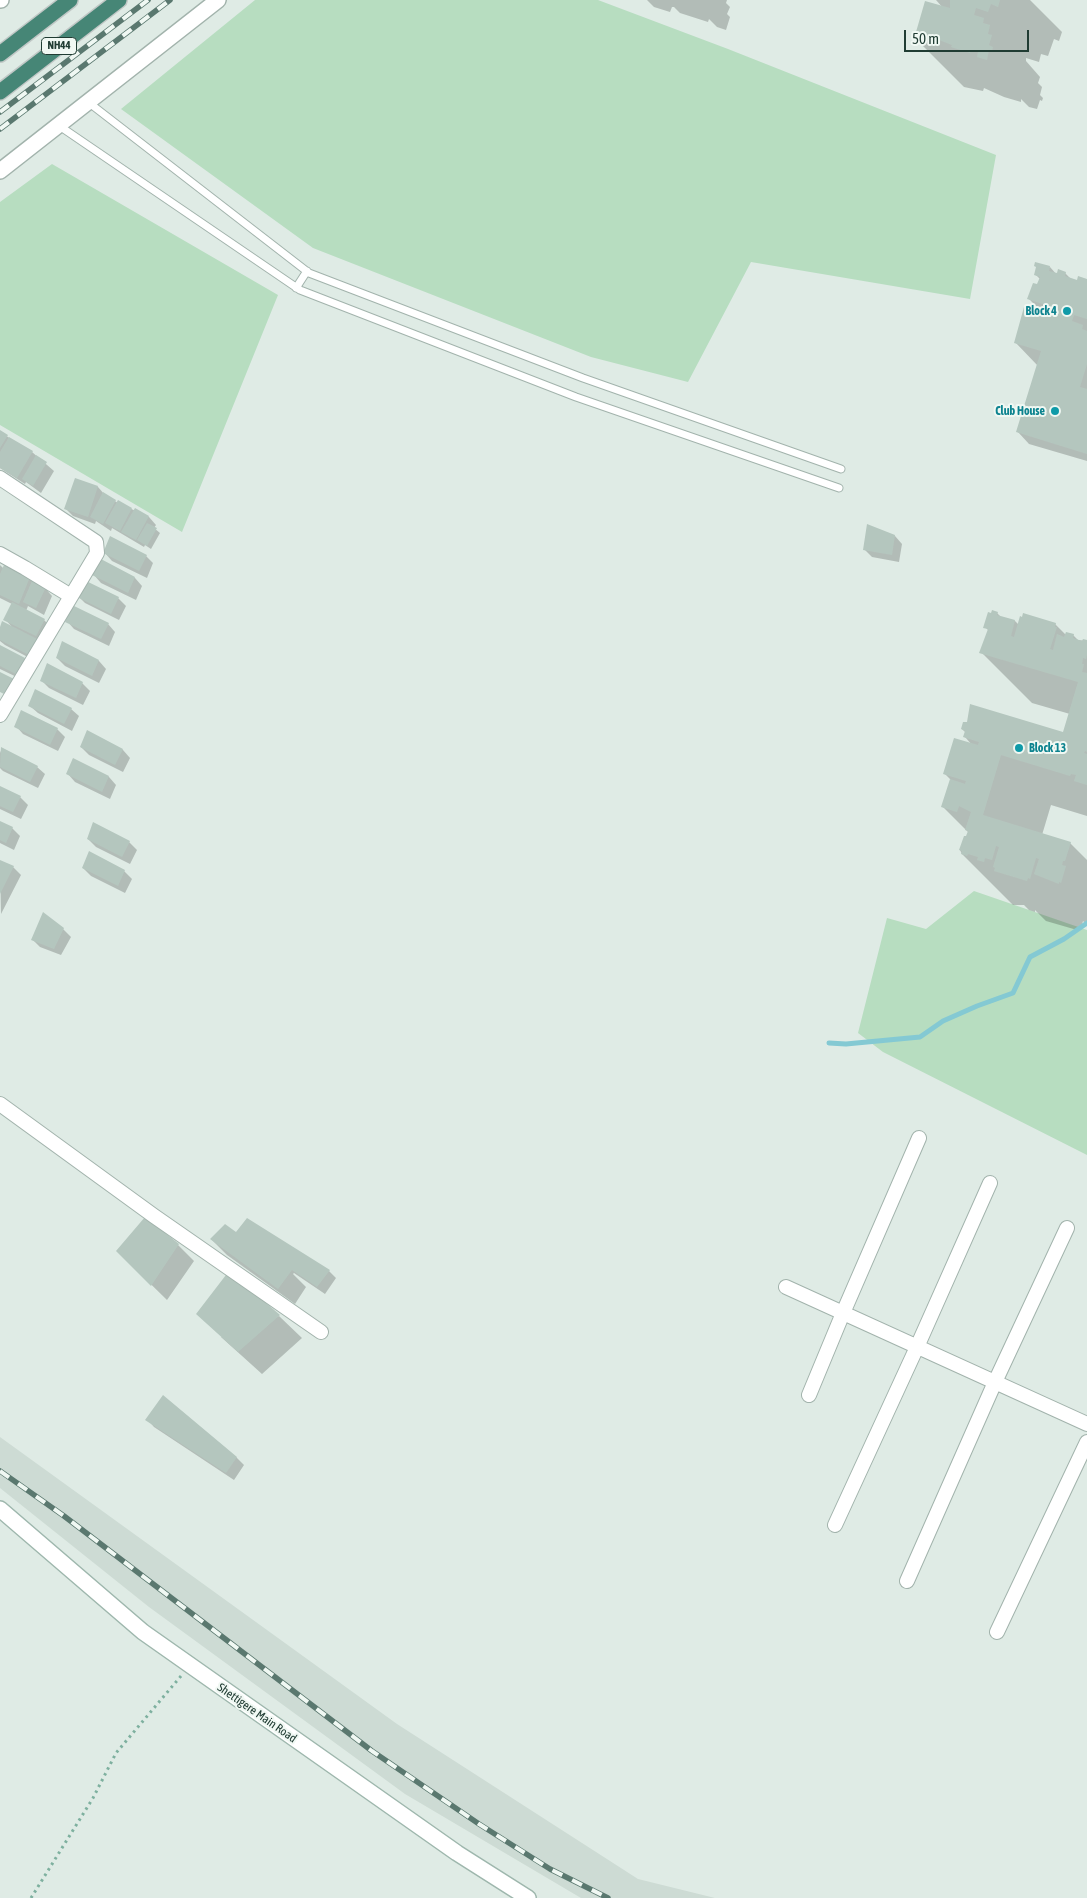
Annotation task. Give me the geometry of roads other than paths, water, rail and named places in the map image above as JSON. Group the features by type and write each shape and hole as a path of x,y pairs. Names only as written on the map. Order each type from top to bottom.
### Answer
{"highway":[{"name":"NH44","path":"0,54 70,0"},
{"name":"NH44","path":"0,92 119,0"}],"main road":[{"path":"0,171 218,0"},
{"name":"Shettigere Main Road","path":"0,1509 143,1632 457,1853 528,1898"}],"street":[{"path":"0,478 96,542 97,553 0,715"},
{"path":"0,554 71,596"},
{"path":"0,1104 154,1216 321,1332"},
{"path":"810,1395 843,1313 919,1138"},
{"path":"835,1524 990,1183"},
{"path":"908,1581 995,1382 1067,1228"},
{"path":"786,1287 1087,1424"},
{"path":"997,1632 1087,1442"}],"lane":[{"path":"88,102 307,271 582,378 842,469"},
{"path":"58,125 296,288 576,397 839,488"},
{"path":"296,288 307,271"}],"waterway":[{"path":"829,1043 846,1044 920,1037 943,1021 1013,993 1030,957 1064,939 1087,923"}],"railway":[{"path":"0,112 148,0"},
{"path":"0,129 170,0"},
{"path":"0,1471 64,1516 372,1751 479,1824 550,1869 608,1898"}],"place":[{"name":"Block 4","path":"1067,311"},
{"name":"Club House","path":"1055,411"},
{"name":"Block 13","path":"1019,748"}]}
